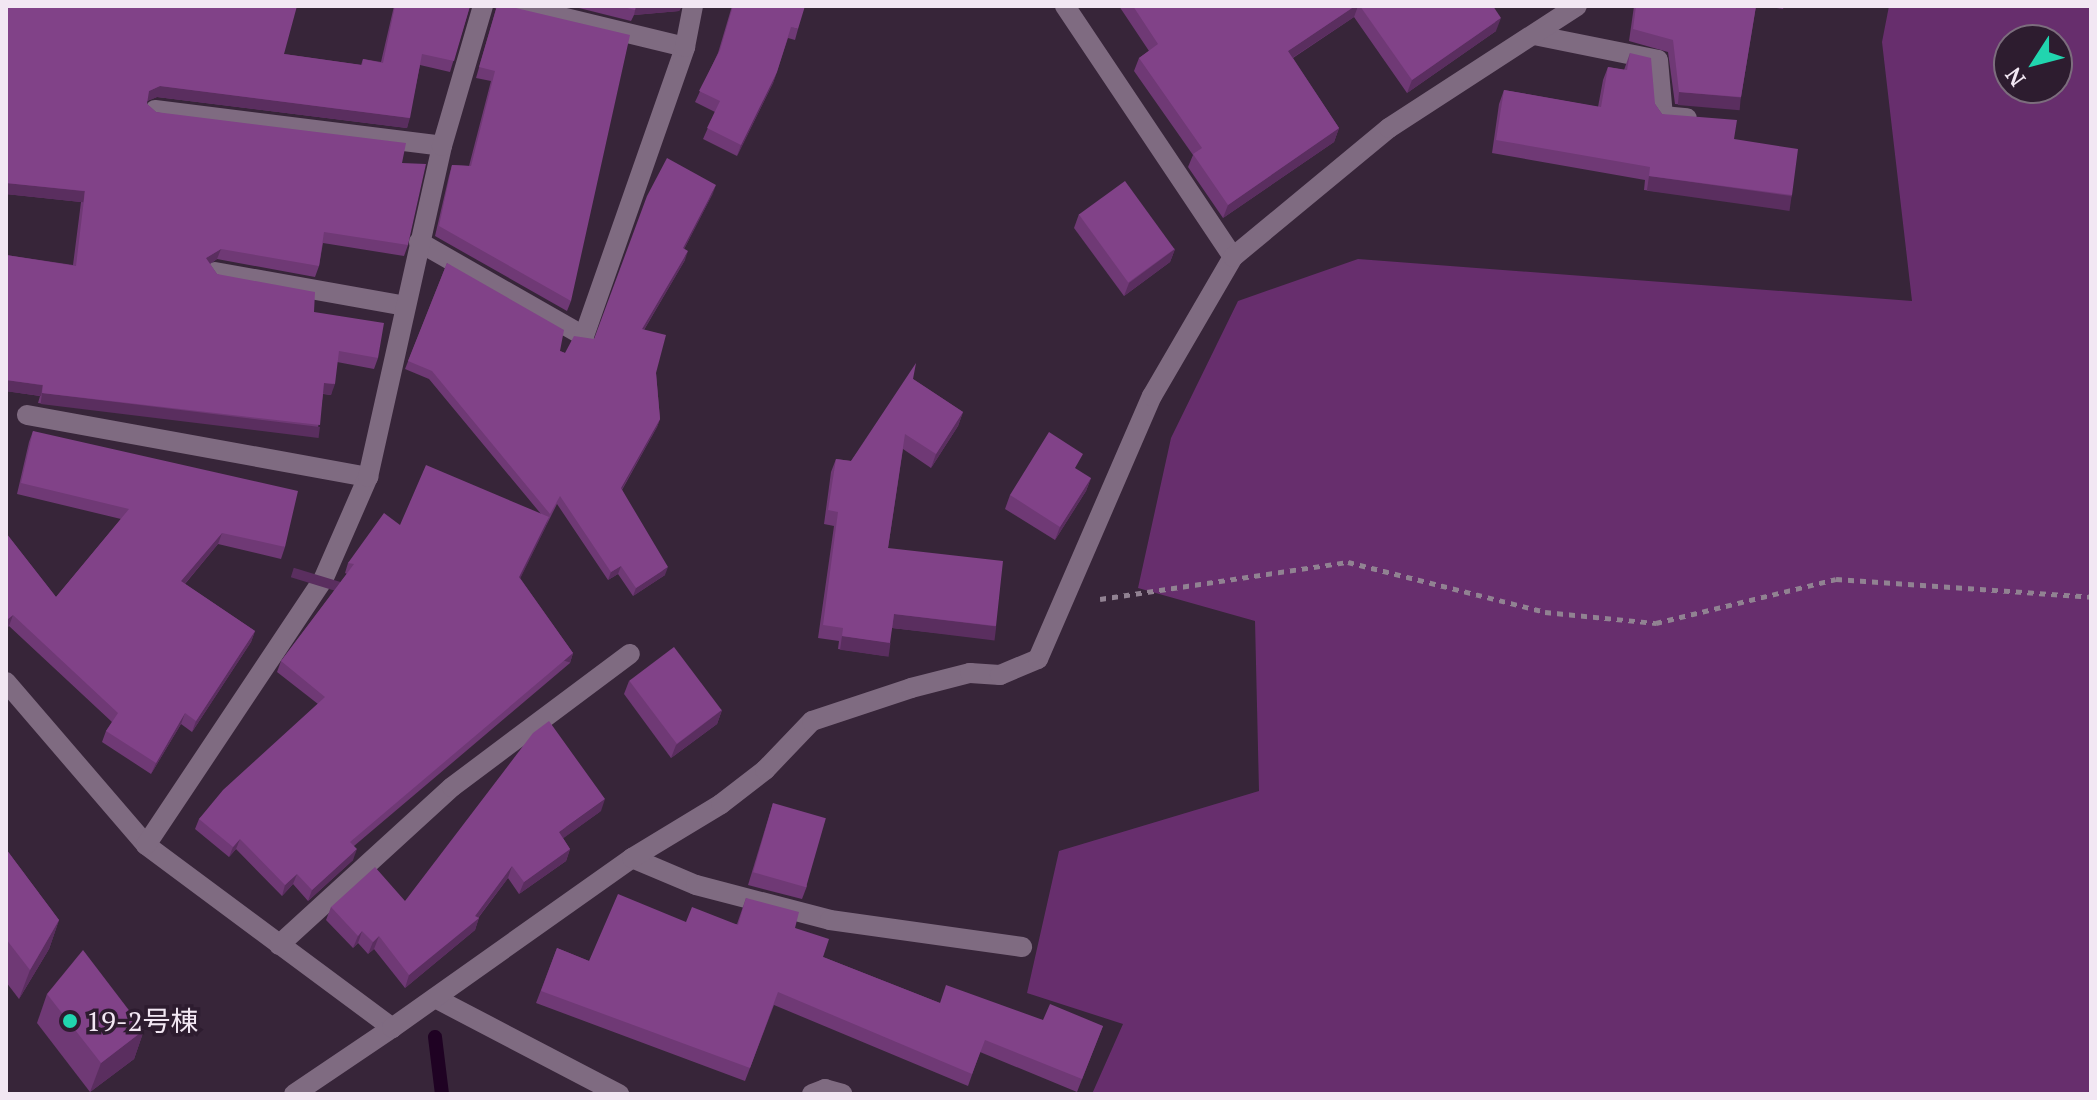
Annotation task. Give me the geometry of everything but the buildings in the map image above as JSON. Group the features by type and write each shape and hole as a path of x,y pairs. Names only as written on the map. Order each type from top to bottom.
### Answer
{"street":[{"path":"146,845 323,580 368,477 442,146 483,6"},
{"path":"516,6 685,47"},
{"path":"419,242 584,336 685,47 693,6"},
{"path":"1065,6 1233,257"},
{"path":"294,1094 632,858 765,770 812,721 911,688 970,673 1000,675 1038,659 1152,396 1233,257 1389,128 1577,6"},
{"path":"1534,35 1658,60 1663,116 1704,119"},
{"path":"155,110 442,146"},
{"path":"215,272 405,306"},
{"path":"27,415 368,477"},
{"path":"279,945 452,787 630,654"},
{"path":"6,682 146,845 392,1028"},
{"path":"632,858 696,885 830,920 1022,947"},
{"path":"435,998 619,1094"},
{"path":"812,1094 825,1089 842,1094"}],"path":[{"path":"1061,605 1348,562 1545,612 1656,623 1836,579 2091,597"}],"shaded area":[{"path":"1889,6 2091,6 2091,1094 1092,1094 1123,1024 1027,993 1059,851 1259,791 1255,621 1138,588 1171,438 1238,301 1358,259 1912,301 1882,42"}],"waterway":[{"path":"435,1037 442,1094"}],"place":[{"name":"19-2号棟","path":"70,1021"}]}
